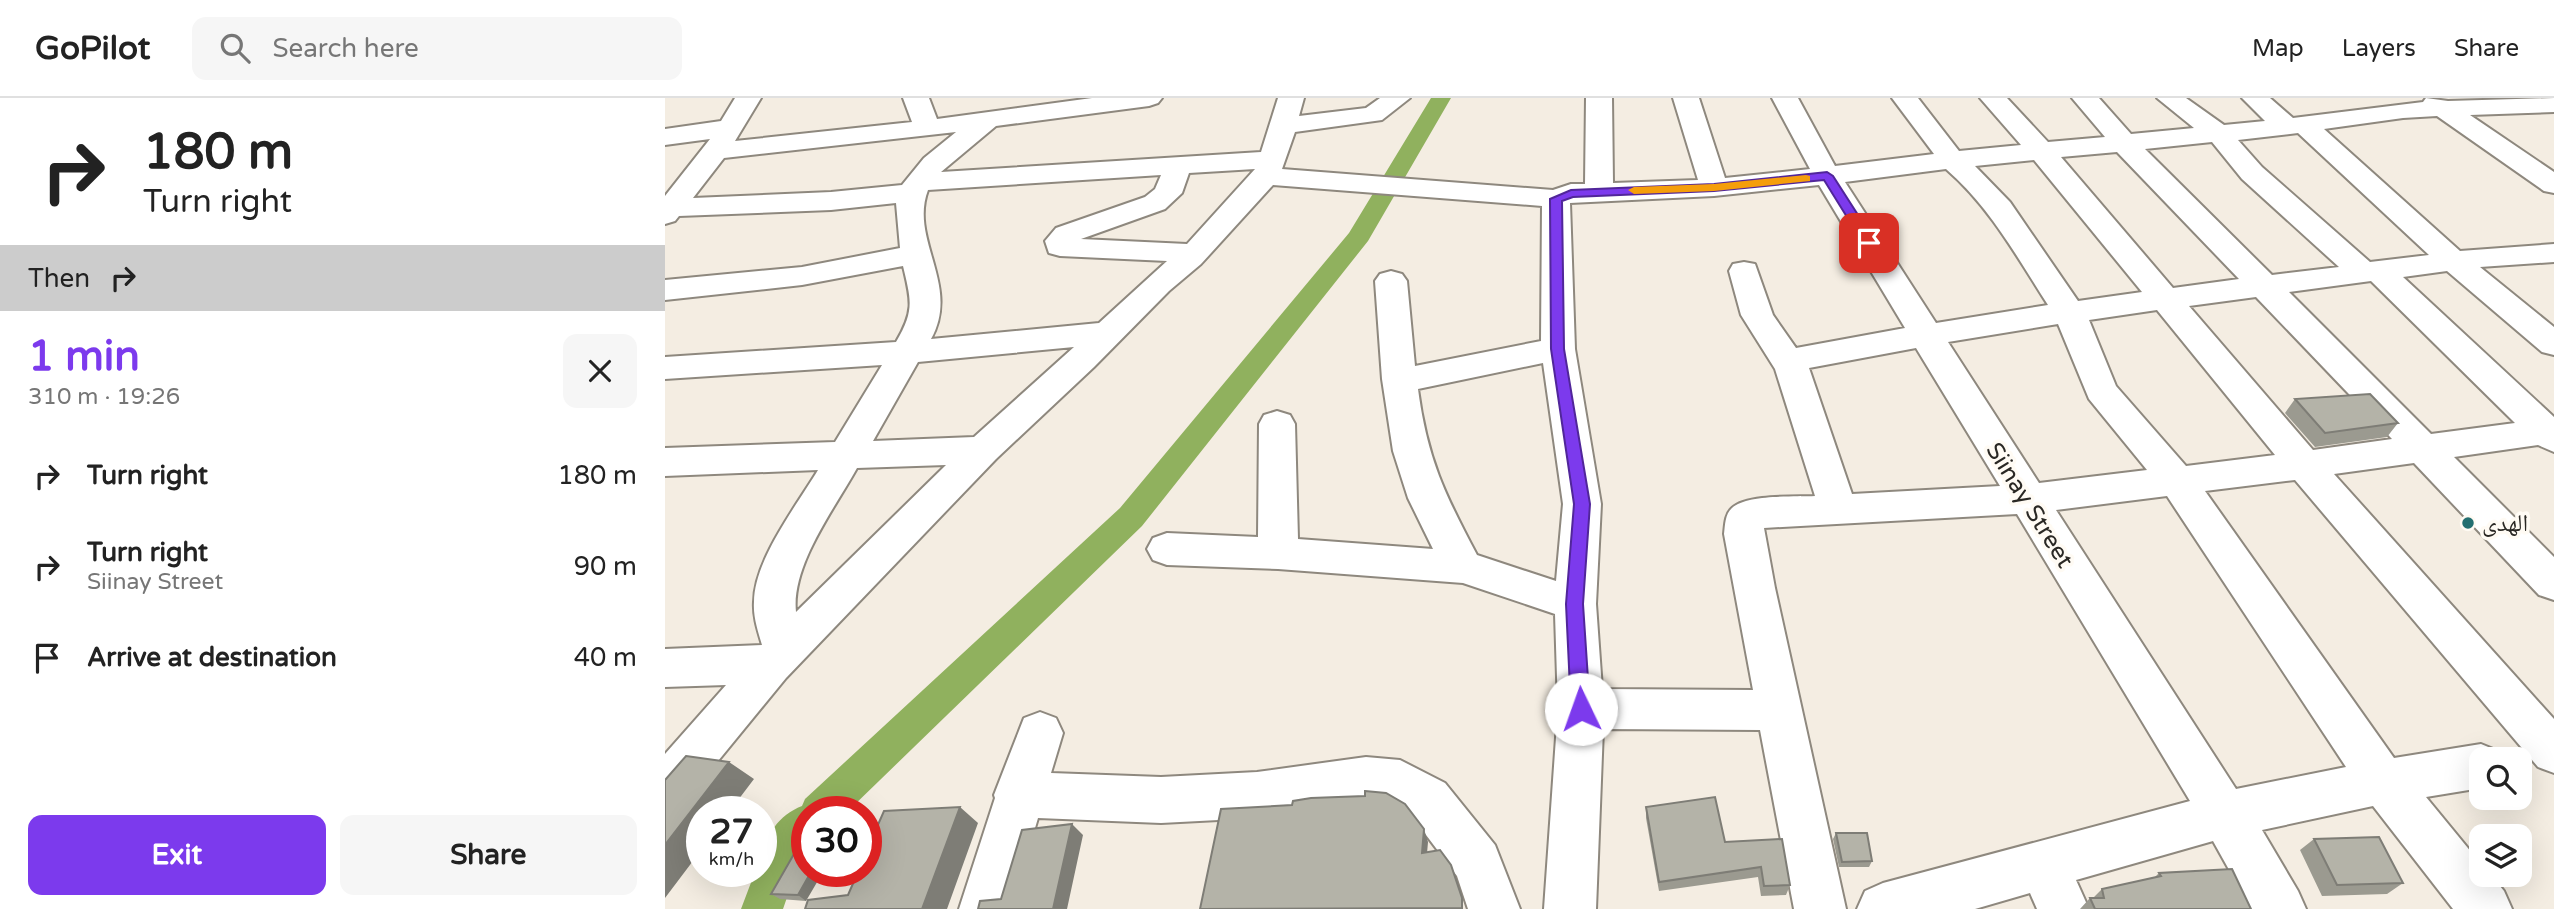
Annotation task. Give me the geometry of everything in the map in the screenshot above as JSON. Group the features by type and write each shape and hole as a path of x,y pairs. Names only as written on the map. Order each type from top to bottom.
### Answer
{"street":[{"path":"668,211 722,139 748,98"},
{"path":"916,98 927,128"},
{"path":"665,138 722,139 927,128 1008,111 1149,98"},
{"path":"665,789 778,658 983,450 1195,253 1269,168 1287,112 1373,115 1397,98"},
{"path":"1599,98 1599,192"},
{"path":"1686,98 1714,188"},
{"name":"Siinay Street","path":"1785,98 1827,176 2225,815 2280,909"},
{"path":"1905,98 1952,160 1991,195 2070,314 2101,391 2177,481 2383,782 2486,909"},
{"path":"1993,98 2042,152 2304,466 2554,753 2532,758"},
{"path":"2085,98 2125,144 2554,583"},
{"path":"2170,98 2220,134 2252,173 2370,270 2551,433"},
{"path":"2255,98 2295,126 2554,345"},
{"path":"668,211 831,201 915,188 1178,166 1269,168 1343,182 1556,199 1571,194 1599,192 1714,188 1952,160 2295,126 2435,103 2554,104"},
{"path":"2435,103 2541,167 2554,185"},
{"path":"778,658 773,590 790,551 924,322 927,306 909,213 915,188 927,172 1008,111"},
{"path":"1178,166 1168,193 1155,203 1067,234 1060,241 1060,247 1195,253"},
{"path":"1556,199 1557,349 1582,504 1575,604 1581,709 1570,909"},
{"path":"1788,361 1925,334 2165,298 2452,260 2554,253"},
{"path":"665,290 801,276 916,254"},
{"path":"1744,271 1756,315 1788,361 1838,509"},
{"path":"1391,281 1400,381 1410,450 1419,478 1463,567"},
{"path":"665,368 906,352 1109,333"},
{"path":"1400,381 1557,349"},
{"path":"1277,424 1278,553"},
{"path":"1820,909 1744,534 1745,519 1769,513 2026,499 2304,466 2420,447 2551,433"},
{"path":"665,462 847,453 983,450"},
{"path":"1167,549 1278,553 1463,567 1575,604"},
{"path":"665,668 778,658"},
{"path":"1581,709 1778,710"},
{"path":"985,909 1018,795 1040,733"},
{"path":"1884,909 2053,888 2147,835 2225,815 2383,782 2469,768"},
{"path":"1018,795 1172,800 1257,795 1366,779 1400,782 1429,799 1477,862 1494,909"}],"building":[{"path":"2370,394 2398,423 2325,433 2295,399"},
{"path":"686,756 729,762 703,796 686,796 686,818 665,845 665,780"},
{"path":"1365,791 1386,793 1405,804 1424,829 1422,853 1440,850 1451,865 1462,898 1462,908 1200,909 1221,809 1292,805 1293,801 1311,798 1365,796"},
{"path":"1715,797 1725,842 1782,839 1790,885 1764,886 1761,867 1659,882 1646,807"},
{"path":"960,807 922,909 805,909 808,900 848,895 851,887 882,887 884,811"},
{"path":"1072,824 1053,909 978,909 980,901 1001,899 1022,830"},
{"path":"1836,833 1867,833 1872,861 1842,862"},
{"path":"2379,837 2403,883 2337,885 2314,839"},
{"path":"791,859 791,887 803,887 798,895 771,894"},
{"path":"2232,869 2251,909 2095,909 2090,898 2104,898 2102,889 2161,876 2159,873"}],"waterway":[{"path":"836,796 1131,517 1359,236 1441,98"},
{"path":"762,909 786,842 791,837"}],"slow traffic":[{"path":"1634,190 1714,188 1806,178"}],"place":[{"name":"الهدى","path":"2468,523"}],"route":[{"path":"1581,709 1575,604 1582,504 1557,349 1556,199 1571,194 1593,192 1714,188 1827,176 1869,243"}]}
